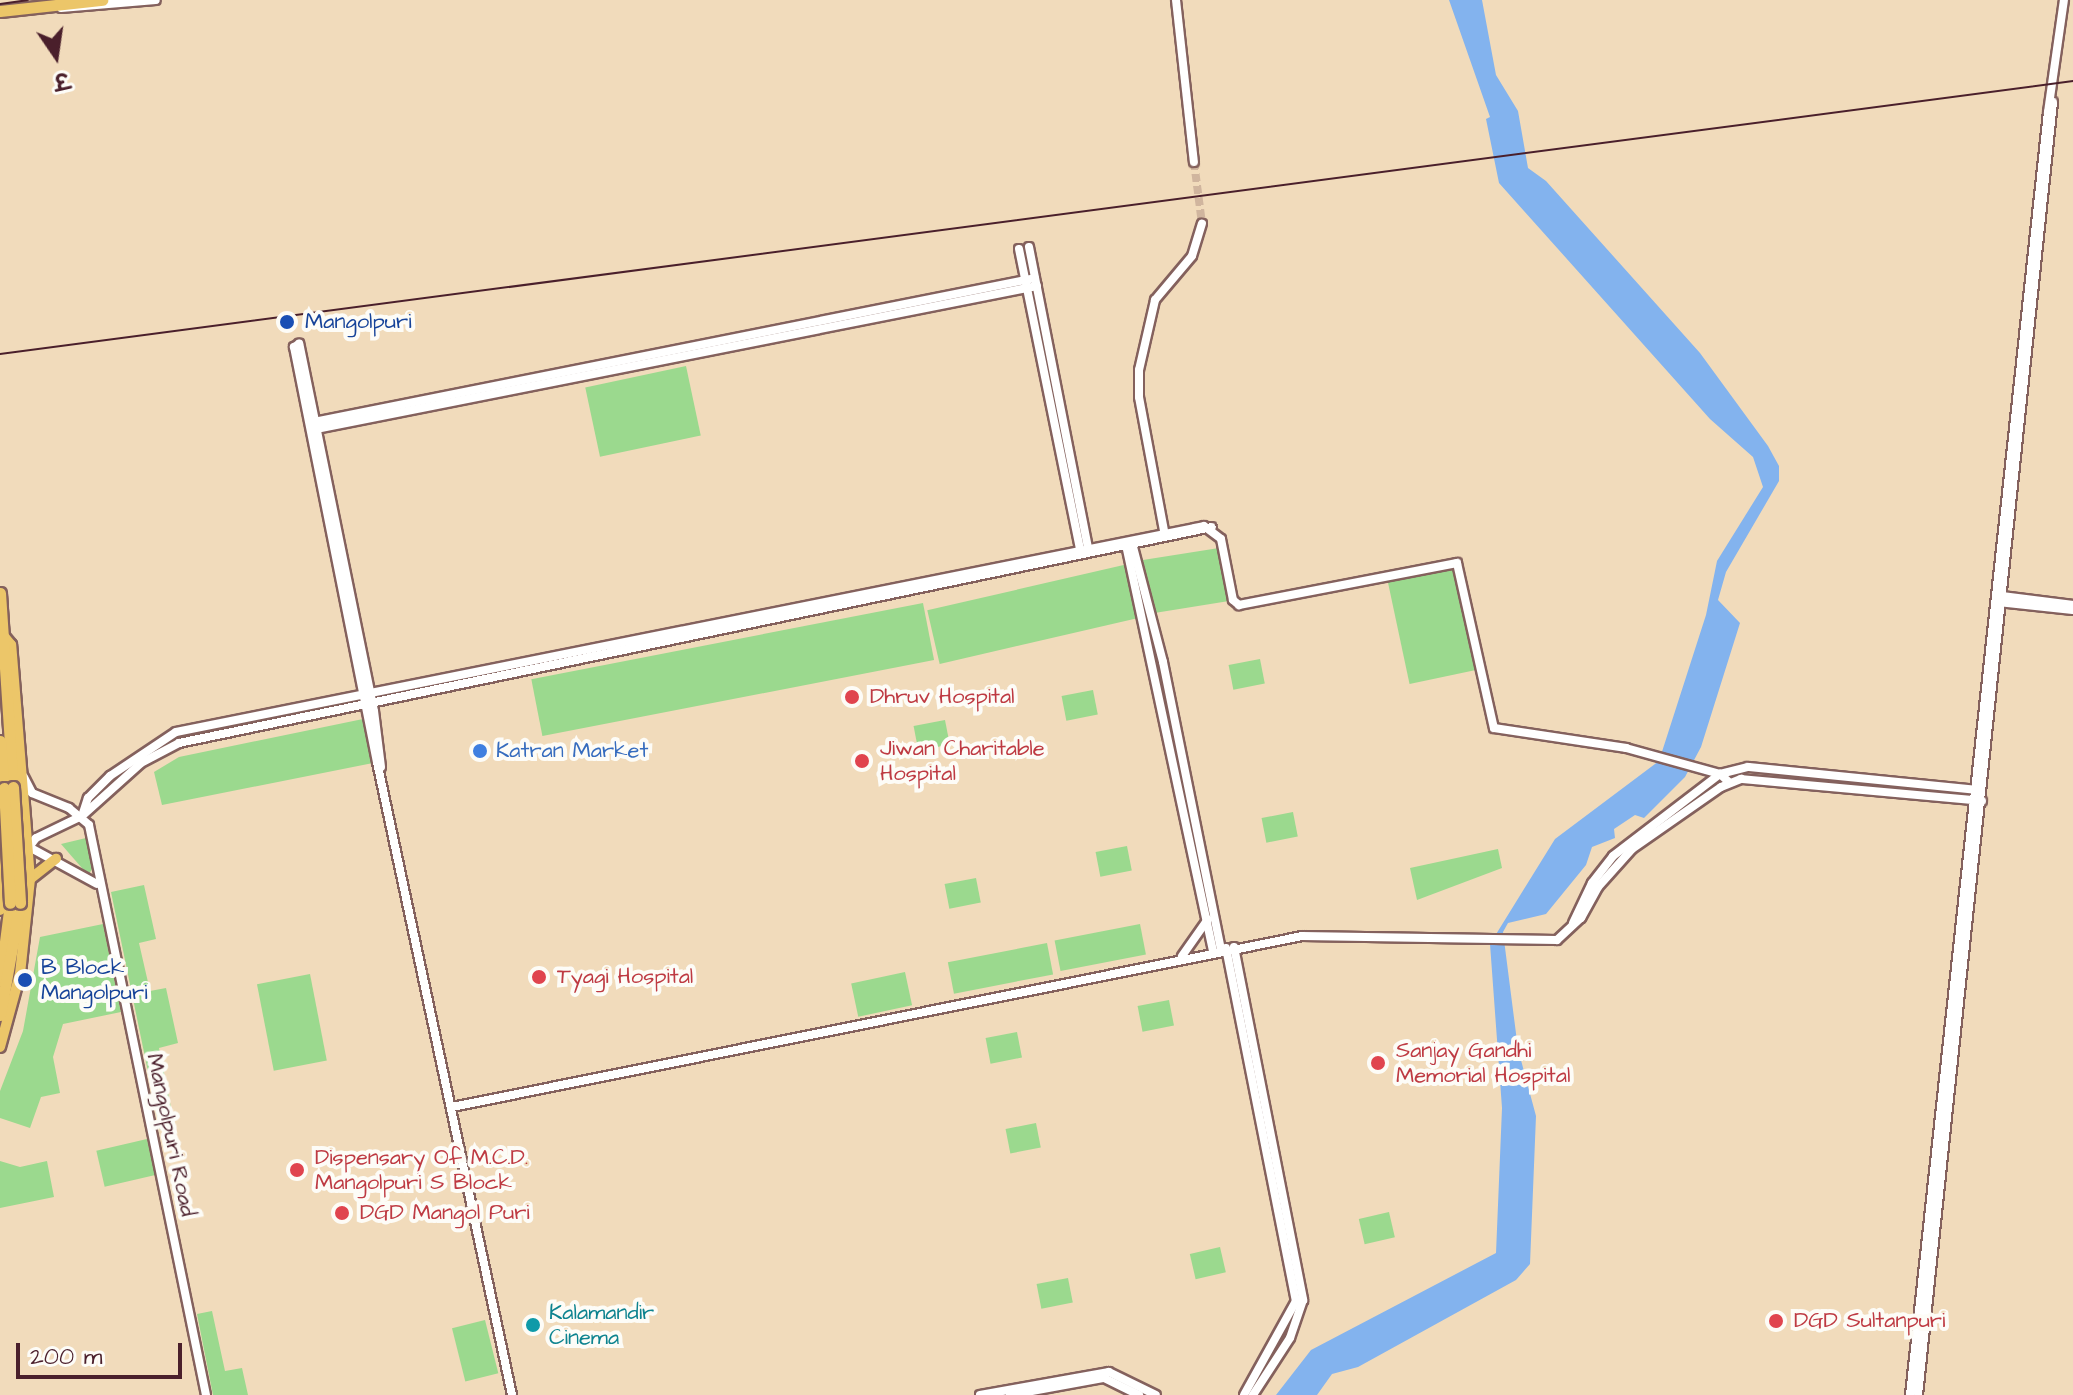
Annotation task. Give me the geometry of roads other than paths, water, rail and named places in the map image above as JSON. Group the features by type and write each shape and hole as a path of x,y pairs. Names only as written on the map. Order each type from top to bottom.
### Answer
{"highway":[{"path":"2,12 102,0"},
{"path":"0,593 21,885 16,944 0,1015"},
{"path":"0,741 11,885 0,980"}],"main road":[{"path":"0,1047 20,974 30,879 11,645 3,635"},
{"path":"0,794 16,799 24,777"},
{"path":"0,823 0,910"},
{"path":"30,879 56,859"}],"street":[{"path":"50,6 77,9 156,0"},
{"path":"1176,0 1194,162"},
{"path":"1918,1395 2064,0"},
{"path":"1166,537 1139,397 1139,370 1155,300 1192,256 1202,224"},
{"path":"1024,248 1084,548"},
{"path":"314,426 1031,283"},
{"path":"314,426 294,347 299,344 381,767 512,1395"},
{"path":"368,697 1212,527 1224,545 1233,600 1239,605 1457,563 1494,728 1653,754 1720,774 1730,783"},
{"path":"29,847 36,838 82,816 163,750 368,697 1084,548 1129,544"},
{"path":"1129,544 1208,919 1224,949"},
{"path":"1129,544 1163,662 1224,949 1260,1089 1303,1300 1290,1338 1253,1395"},
{"path":"2000,599 2073,608"},
{"path":"1572,928 1602,867 1720,774 1748,767 1979,790"},
{"path":"24,777 32,793 82,816"},
{"path":"452,1107 1181,957 1302,936 1477,936 1557,940 1572,928 1632,849 1730,783 1756,778 1978,801"},
{"path":"1910,1395 1978,801"},
{"name":"Mangolpuri Road","path":"82,816 89,825 97,884 106,909 206,1395"},
{"path":"1,852 29,847 56,859 86,883 97,884"},
{"path":"1181,957 1208,919"},
{"path":"1244,1395 1296,1301 1271,1146"},
{"path":"980,1395 1109,1372 1147,1394"},
{"path":"1010,1395 1104,1378 1147,1394"}],"water":[{"path":"1449,0 1482,0 1496,75 1518,111 1528,168 1546,181 1700,353 1768,446 1779,466 1779,481 1726,572 1718,600 1740,623 1701,747 1685,777 1644,818 1635,815 1614,829 1615,838 1592,847 1586,865 1546,914 1508,923 1503,932 1518,1049 1536,1116 1530,1264 1516,1280 1358,1367 1332,1374 1317,1395 1276,1395 1311,1350 1496,1253 1502,1108 1490,944 1555,839 1659,761 1706,615 1717,561 1763,487 1753,457 1710,419 1499,183 1486,119 1490,117"}],"tunnel":[{"path":"1194,162 1202,224"}],"railway":[{"path":"0,4 28,0"},
{"path":"0,354 2073,81"}],"place":[{"name":"Mangolpuri","path":"287,322"},
{"name":"Dhruv Hospital","path":"852,697"},
{"name":"Katran Market","path":"480,751"},
{"name":"Jiwan Charitable Hospital","path":"862,761"},
{"name":"Tyagi Hospital","path":"539,977"},
{"name":"B Block Mangolpuri","path":"25,980"},
{"name":"Sanjay Gandhi Memorial Hospital","path":"1378,1063"},
{"name":"Dispensary Of M.C.D. Mangolpuri S Block","path":"297,1170"},
{"name":"DGD Mangol Puri","path":"342,1213"},
{"name":"DGD Sultanpuri","path":"1776,1321"},
{"name":"Kalamandir Cinema","path":"533,1325"}]}
